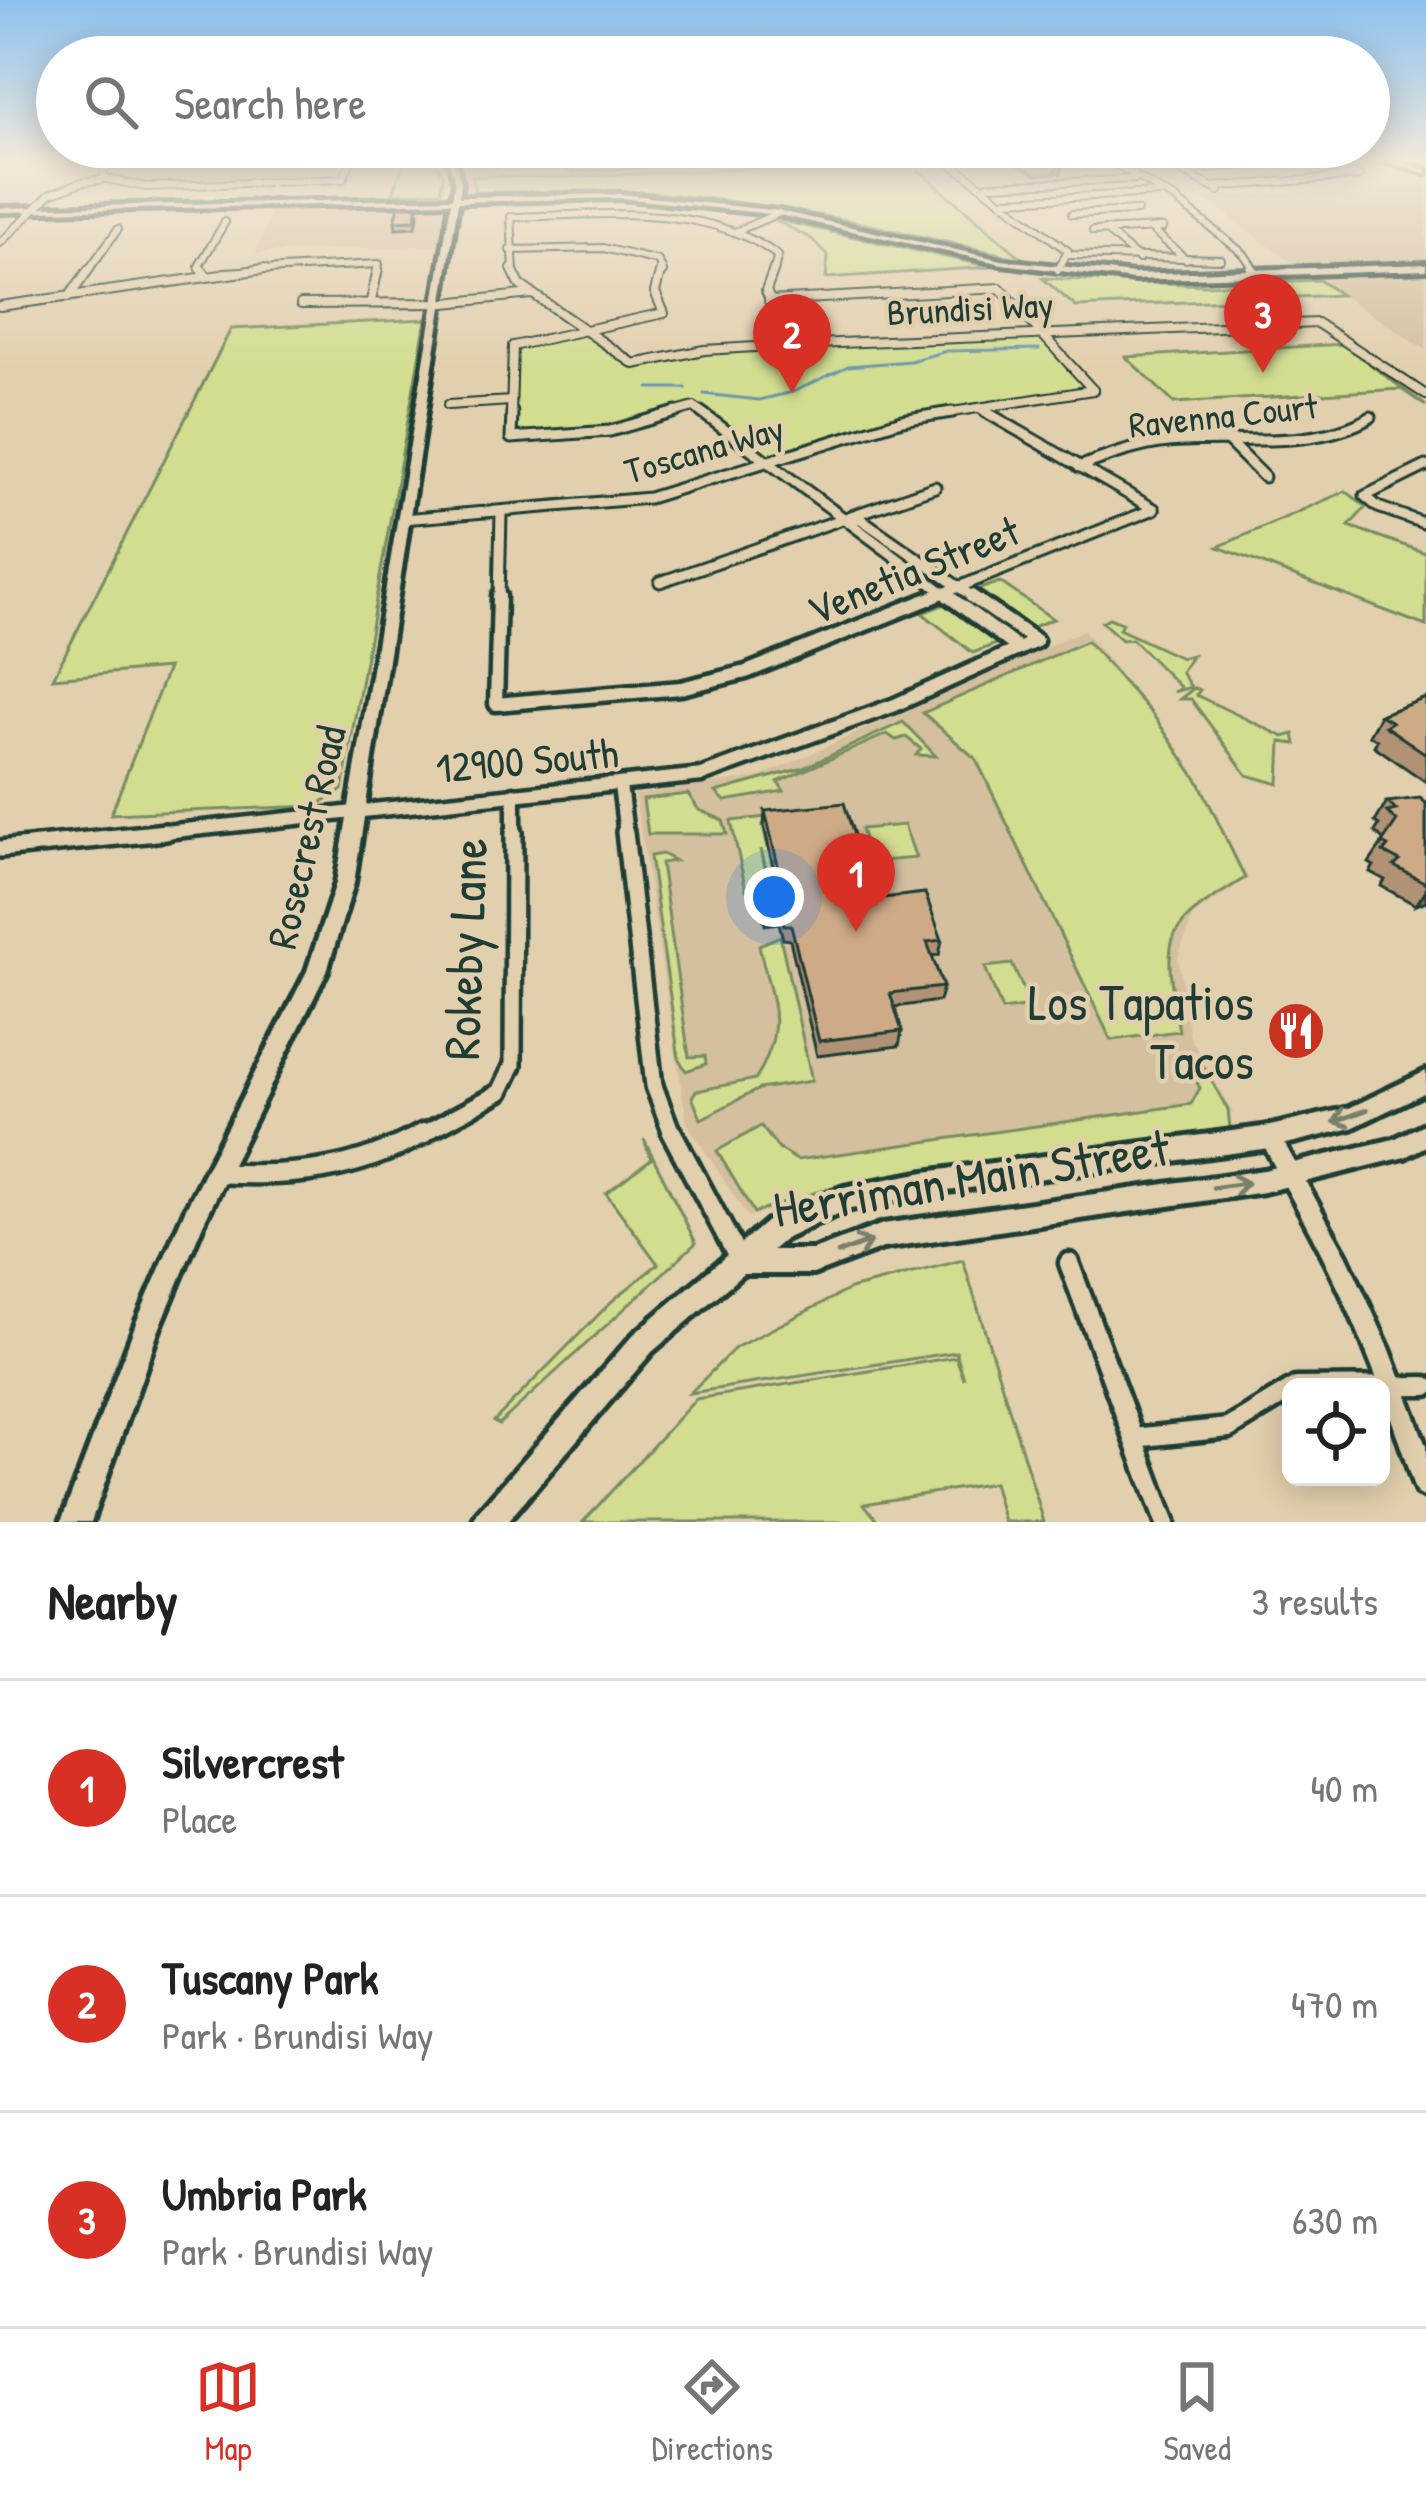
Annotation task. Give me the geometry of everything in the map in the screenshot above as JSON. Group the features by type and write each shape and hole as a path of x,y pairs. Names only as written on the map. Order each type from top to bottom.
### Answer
{"main road":[{"name":"Rosecrest Road","path":"76,1522 145,1332 216,1173 317,970 345,883 450,229"},
{"path":"861,229 1058,270 1134,277 1426,267"},
{"name":"Herriman Main Street","path":"740,1262 776,1230 844,1199 925,1183 1270,1137 1352,1118 1426,1081"},
{"name":"Herriman Main Street","path":"740,1262 813,1262 883,1236 1293,1176 1397,1149 1426,1134"},
{"path":"488,1522 643,1343 740,1262"}],"street":[{"path":"69,297 118,229"},
{"path":"206,274 199,266 220,229"},
{"name":"Brundisi Way","path":"511,229 520,285 634,364 704,350 1037,330 1318,322 1426,395"},
{"name":"Brundisi Way","path":"722,229 737,231"},
{"path":"737,231 741,229"},
{"path":"1040,229 1070,255 1221,259"},
{"path":"1093,231 1127,229"},
{"path":"1151,229 1187,260"},
{"path":"1211,229 1244,254 1248,267 1261,275"},
{"path":"1105,230 1139,260"},
{"path":"737,231 766,242 778,256 766,291 791,345"},
{"path":"511,250 603,248 658,261 663,272 655,292 664,313 513,346 512,438 610,430 694,407 958,587"},
{"path":"1058,270 1070,255"},
{"path":"0,305 206,274 379,264 371,301"},
{"name":"Toscana Way","path":"403,519 650,498 902,420 1093,390 1000,288 769,301"},
{"path":"301,304 371,301 436,306 532,293"},
{"path":"448,405 511,401"},
{"name":"Venetia Street","path":"501,513 496,704 681,688 746,672 1154,509 982,409"},
{"name":"Ravenna Court","path":"1078,467 1127,449 1334,430 1363,425 1371,417"},
{"path":"1226,439 1264,477"},
{"path":"1426,466 1371,490 1366,498 1426,524"},
{"path":"1414,471 1426,477"},
{"path":"660,582 935,488"},
{"path":"848,516 849,523 1019,649"},
{"name":"12900 South","path":"0,848 701,775 783,749 1036,641 958,587"},
{"path":"620,785 654,1086 680,1154 740,1262"},
{"name":"Rokeby Lane","path":"216,1173 284,1177 338,1170 403,1144 500,1092 513,1065 514,794"},
{"path":"1270,1137 1363,1308 1395,1385 1426,1485"},
{"path":"1069,1263 1166,1522"},
{"path":"1390,1385 1426,1386"},
{"path":"1134,1438 1229,1428 1282,1395"}],"shaded area":[{"path":"265,229 441,229 438,245 256,253"},
{"path":"1246,229 1426,229 1426,262 1298,268"},
{"path":"1426,274 1426,350 1319,280"},
{"path":"1084,630 1178,747 1248,878 1193,915 1178,958 1190,1037 1233,1113 838,1181 748,1217 687,1123 635,795 760,777"}],"green space":[{"path":"792,229 818,229 991,267 826,278 828,256 812,239"},
{"path":"888,229 988,229 1023,259"},
{"path":"1042,278 1205,285 1319,280 1341,295 1076,307"},
{"path":"426,319 342,790 315,806 111,814 168,668 53,678 231,329"},
{"path":"1037,330 1093,390 902,420 768,460 694,408 610,431 511,438 513,346 584,331 634,364 704,350"},
{"path":"1343,344 1426,406 1401,389 1174,403 1126,357"},
{"path":"1346,491 1366,507 1349,526 1426,553 1426,626 1218,547"},
{"path":"1000,582 1053,619 1030,628 977,590"},
{"path":"945,604 998,643 973,653 922,613"},
{"path":"1109,618 1122,623 1119,629 1181,658 1192,655 1181,672 1191,687 1173,692 1181,688 1132,639 1122,640 1102,622"},
{"path":"1087,641 1153,715 1199,782 1245,878 1196,910 1174,938 1170,973 1179,1031 1111,1040 976,759 923,713"},
{"path":"1194,688 1200,690 1196,695 1284,737 1294,734 1296,744 1281,742 1279,784 1247,775 1191,699 1180,699"},
{"path":"903,722 936,756 916,755 921,749 906,737 896,740 887,734 778,782 784,791 725,801 716,792 803,768"},
{"path":"688,794 699,810 723,820 727,834 648,834 643,799"},
{"path":"783,815 789,822 763,825 777,888 771,888 761,849 771,899 746,890 731,821"},
{"path":"904,825 916,858 871,862 861,829"},
{"path":"662,854 675,861 661,863 689,1057 705,1056 706,1064 686,1071 679,1059 650,856"},
{"path":"780,936 812,1081 759,1089 701,1119 692,1097 696,1091 756,1079 766,1060 774,1014 759,945"},
{"path":"1012,964 1031,1006 1002,1010 985,967"},
{"path":"1201,1062 1228,1110 1230,1128 841,1184 754,1213 717,1151 761,1126 779,1149 797,1160 1191,1104 1200,1088 1188,1065"},
{"path":"644,1139 696,1243 499,1424 494,1421 612,1301 658,1264 606,1193 651,1159"},
{"path":"963,1260 1044,1522 1004,1522 993,1483 864,1504 879,1522 583,1522 696,1399 956,1357 964,1379 956,1352 690,1393 735,1348 850,1289"}],"building":[{"path":"1426,698 1426,754 1385,726 1392,722 1380,715"},
{"path":"1420,798 1426,803 1426,883 1394,866 1400,861 1383,852 1388,846 1382,843 1397,821 1387,812 1396,810 1387,802"},
{"path":"844,803 874,899 925,893 942,940 927,942 943,987 890,993 902,1031 819,1041 791,925 784,925 780,908 766,910 762,892 776,891 772,875 780,874 765,811"}],"waterway":[{"path":"704,394 759,400 793,392 848,366 910,361 947,351 1039,349"},
{"path":"649,388 686,388"}],"place":[{"name":"Umbria Park","path":"1263,373"},
{"name":"Tuscany Park","path":"792,393"},
{"name":"Silvercrest","path":"856,932"},
{"name":"Los Tapatios Tacos","path":"1296,1031"}]}
